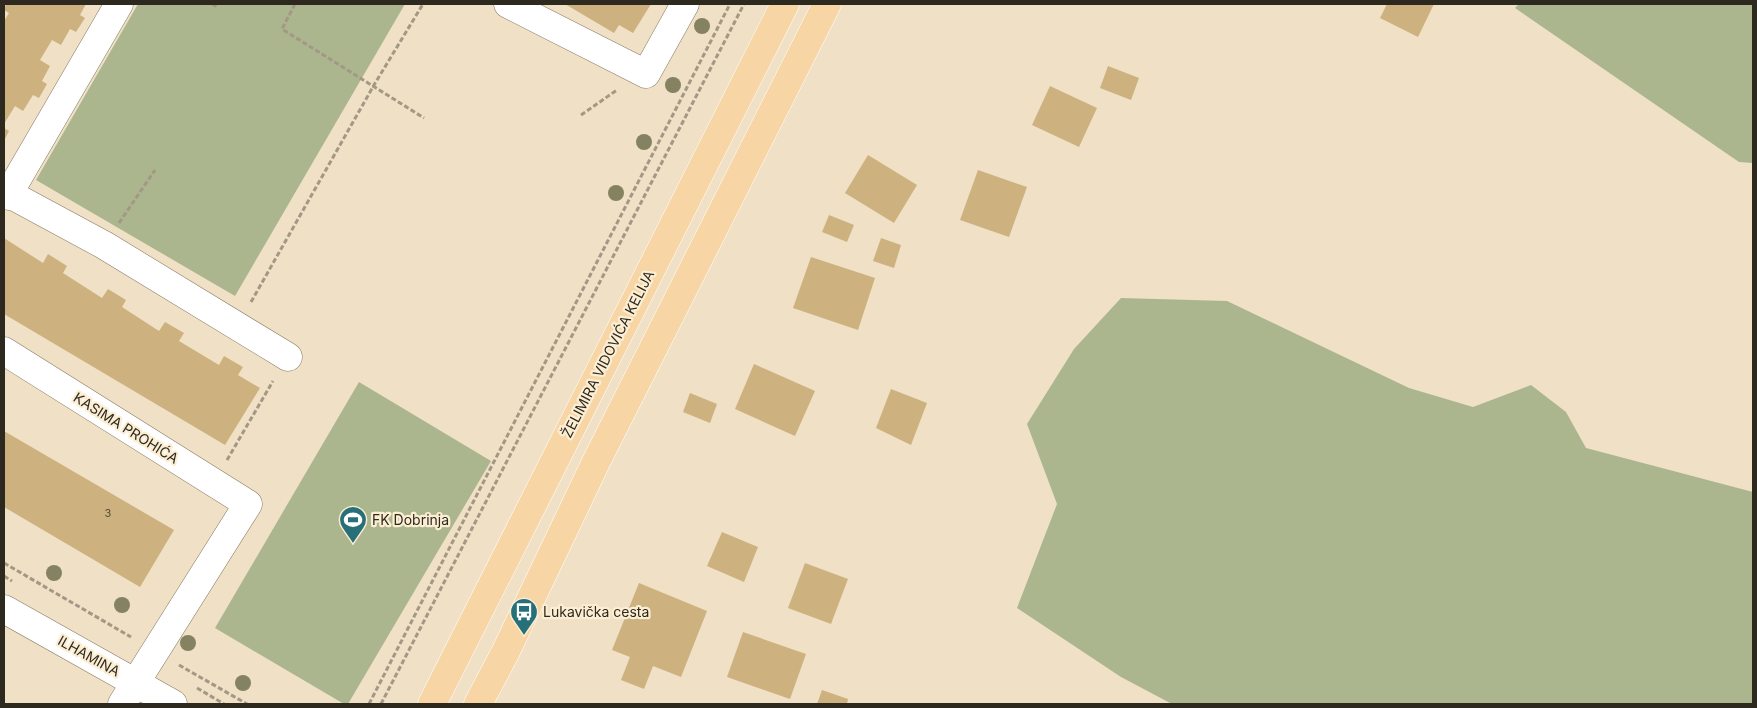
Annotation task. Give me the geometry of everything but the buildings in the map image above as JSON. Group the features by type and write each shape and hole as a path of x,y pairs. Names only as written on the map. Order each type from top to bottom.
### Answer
{"main road":[{"name":"ŽELIMIRA VIDOVIĆA KELIJA","path":"432,704 785,4"},
{"path":"478,704 506,651 596,462 827,4"}],"street":[{"path":"4,190 16,181 119,4"},
{"path":"508,4 646,74 685,4"},
{"path":"4,195 15,197 104,245 288,357"},
{"name":"KASIMA PROHIĆA","path":"4,351 248,504 155,652"},
{"name":"ILHAMINA","path":"4,609 129,693 173,704"},
{"path":"129,693 155,652"}],"path":[{"path":"212,4 217,7"},
{"path":"295,4 282,29 424,118"},
{"path":"237,326 374,85 423,4"},
{"path":"369,704 730,4"},
{"path":"381,704 744,4"},
{"path":"581,115 642,72"},
{"path":"104,245 155,170"},
{"path":"213,483 288,357"},
{"path":"4,563 247,704"}],"green space":[{"path":"138,4 405,4 235,296 36,180"},
{"path":"1519,4 1753,4 1753,163 1739,162 1515,8"},
{"path":"1121,298 1227,301 1409,388 1473,407 1531,385 1566,412 1586,448 1753,492 1753,704 1172,704 1121,677 1017,608 1057,504 1027,424 1074,349"},
{"name":"FK Dobrinja","path":"359,382 491,461 348,704 344,704 215,628"}],"place":[{"name":"FK Dobrinja","path":"353,544"},
{"name":"Lukavička cesta","path":"524,636"}]}
